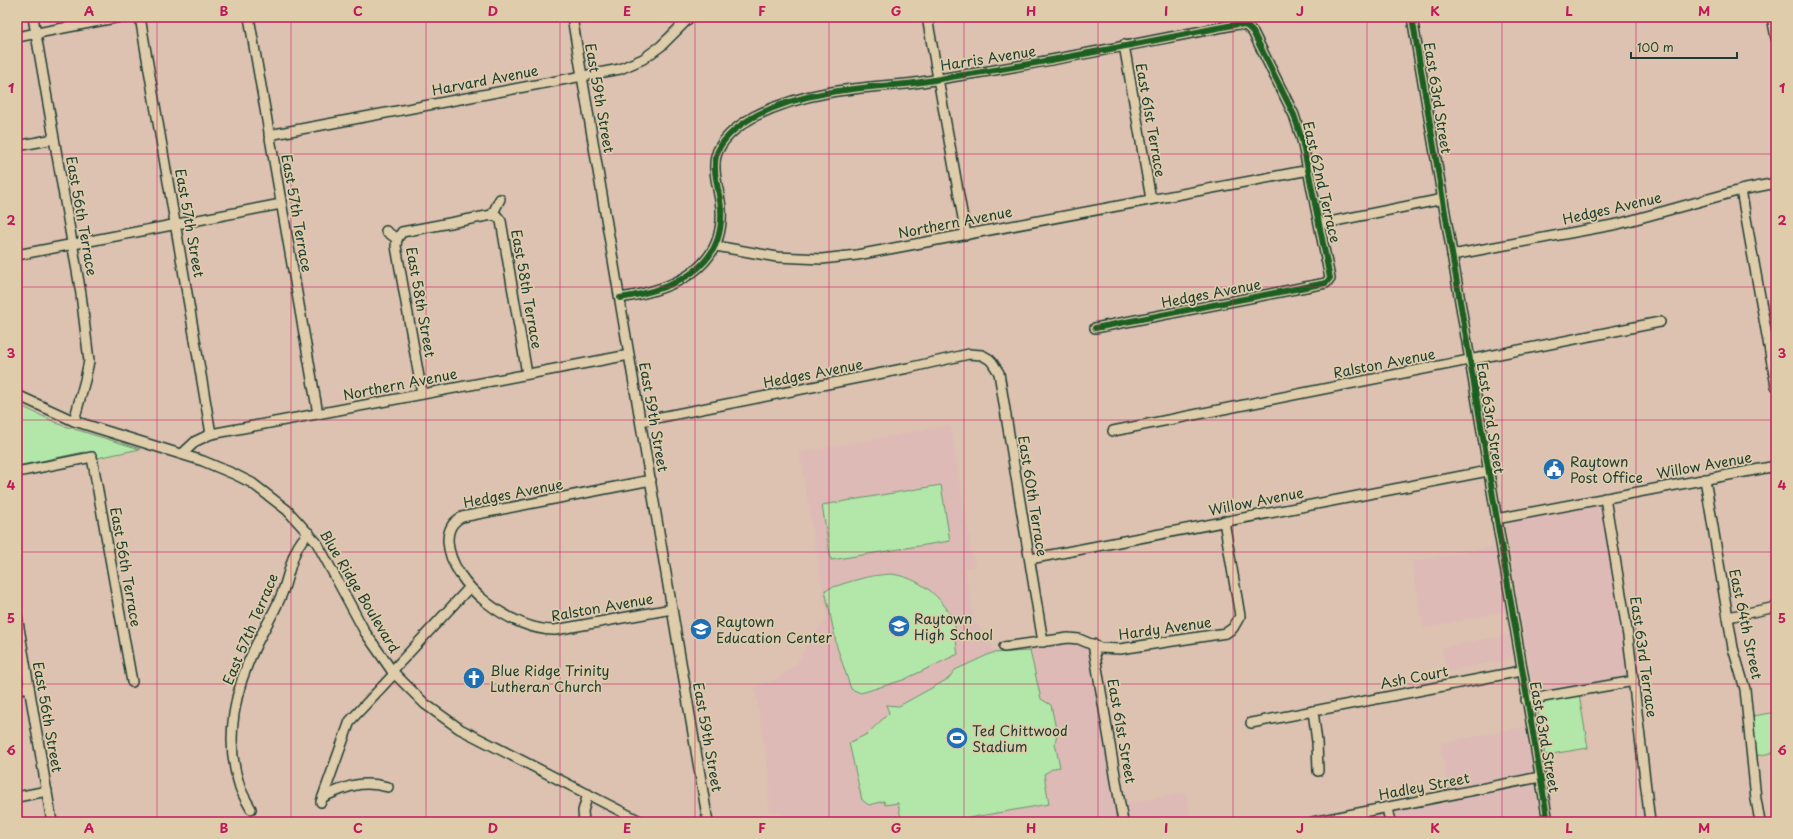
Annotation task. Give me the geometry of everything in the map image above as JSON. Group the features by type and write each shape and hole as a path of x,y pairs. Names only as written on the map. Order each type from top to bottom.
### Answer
{"street":[{"name":"East 56th Terrace","path":"33,17 81,294 89,361 74,420"},
{"path":"17,37 120,17"},
{"name":"East 57th Street","path":"140,17 211,434"},
{"name":"East 57th Terrace","path":"249,17 318,414"},
{"name":"East 59th Street","path":"572,17 708,822"},
{"name":"Harvard Avenue","path":"269,134 620,69 643,59 661,46 690,17"},
{"path":"927,17 966,235"},
{"name":"East 63rd Street","path":"1412,17 1521,671 1548,822"},
{"path":"1772,17 1776,38"},
{"name":"Harris Avenue","path":"716,246 722,224 715,172 716,158 720,146 734,131 760,114 799,99 856,87 908,83 1014,67 1238,24 1247,26 1250,29"},
{"name":"East 62nd Terrace","path":"1250,29 1294,115 1309,170 1330,278"},
{"name":"East 61st Terrace","path":"1124,46 1150,199"},
{"path":"17,146 54,139"},
{"name":"Northern Avenue","path":"716,246 777,257 822,258 857,255 1309,170"},
{"name":"Hedges Avenue","path":"1452,255 1618,224 1741,190 1776,183"},
{"path":"1741,190 1776,386"},
{"path":"386,231 397,239 402,232 492,215 500,199"},
{"path":"1320,224 1443,199"},
{"path":"17,255 281,204"},
{"name":"East 58th Terrace","path":"492,215 497,216 501,221 527,374"},
{"name":"East 58th Street","path":"397,239 396,246 422,394"},
{"path":"620,298 648,294 674,284 701,266 716,246"},
{"name":"Hedges Avenue","path":"1095,328 1326,282 1330,278"},
{"name":"Ralston Avenue","path":"1113,431 1660,322"},
{"name":"Hedges Avenue","path":"641,421 908,368 969,354 982,355 989,359"},
{"name":"Northern Avenue","path":"182,454 196,441 211,434 629,355"},
{"name":"East 60th Terrace","path":"989,359 999,373 1043,642"},
{"name":"Blue Ridge Boulevard","path":"17,396 74,420 182,454 234,474 252,483 287,510 317,543 365,632 393,672 425,704 460,729 642,822"},
{"name":"East 56th Terrace","path":"17,472 92,458 132,682"},
{"name":"Willow Avenue","path":"1496,519 1776,466"},
{"name":"Willow Avenue","path":"1030,559 1488,471"},
{"name":"East 64th Street","path":"1705,479 1733,648 1745,689 1756,799 1760,822"},
{"name":"Hedges Avenue","path":"469,588 455,568 448,548 448,532 457,519 651,480"},
{"name":"East 63rd Terrace","path":"1605,498 1634,681 1650,822"},
{"name":"Hardy Avenue","path":"1004,647 1068,638 1079,639 1100,648 1120,649 1220,634 1233,628 1240,616 1224,522"},
{"name":"East 57th Terrace","path":"251,809 239,785 232,756 231,737 236,700 256,647 282,595 299,542 308,533"},
{"path":"388,787 374,783 360,783 344,787 322,800 350,721 469,588"},
{"name":"Ralston Avenue","path":"469,588 509,616 529,627 542,630 555,630 672,608"},
{"path":"1728,616 1776,607"},
{"name":"East 56th Street","path":"17,616 52,822"},
{"name":"East 61st Street","path":"1093,644 1123,822"},
{"name":"Ash Court","path":"1251,723 1521,671"},
{"path":"1526,700 1634,681"},
{"path":"17,689 28,687"},
{"path":"1313,711 1317,742 1318,771"},
{"name":"Hadley Street","path":"1313,822 1540,777"},
{"path":"17,797 47,791"},
{"path":"584,822 583,811 588,794"},
{"path":"1387,808 1390,822"}],"shaded area":[{"name":"Raytown High School","path":"950,425 974,566 964,568 975,622 980,630 989,637 993,651 1068,642 1090,647 1119,822 781,822 782,813 769,811 770,777 755,687 779,678 798,663 810,637 828,619 800,453"},
{"path":"1594,505 1601,507 1603,512 1629,673 1626,676 1535,693 1506,526 1511,521"},
{"path":"1494,547 1505,611 1424,628 1412,562"},
{"path":"1509,635 1512,658 1447,671 1442,648"},
{"path":"1525,727 1533,771 1530,774 1449,790 1440,744"},
{"path":"1530,784 1534,786 1535,789 1541,822 1341,822"},
{"path":"1186,793 1191,822 1127,822 1124,804"}],"green space":[{"path":"17,404 61,425 140,449 97,458 93,454 84,452 17,466"},
{"path":"941,485 950,541 831,560 822,505"},
{"path":"891,574 911,579 920,584 928,589 942,603 955,624 958,654 903,680 861,693 851,689 837,647 825,590 866,577"},
{"name":"Ted Chittwood Stadium","path":"1030,651 1041,699 1051,705 1057,734 1055,743 1060,767 1054,768 1044,774 1049,804 945,822 906,822 906,820 901,818 898,803 885,805 884,801 869,805 862,800 849,743 867,734 889,713 886,705 899,706 948,679 955,670 992,653"},
{"path":"1579,694 1588,748 1545,755 1538,712 1539,704"},
{"path":"1776,712 1776,752 1755,756 1753,716"}],"cycle path":[{"path":"1412,17 1548,822"},
{"path":"620,298 658,289 675,282 691,273 704,262 714,248 720,230 721,209 715,169 718,150 726,138 737,128 755,116 773,108 791,101 829,92 922,82 1037,63 1238,24 1247,26 1253,32 1294,115 1302,140 1330,278 1326,283 1095,328"}],"place":[{"name":"Raytown Post Office","path":"1554,469"},
{"name":"Raytown High School","path":"899,626"},
{"name":"Raytown Education Center","path":"701,629"},
{"name":"Blue Ridge Trinity Lutheran Church","path":"474,678"},
{"name":"Ted Chittwood Stadium","path":"957,738"}]}
